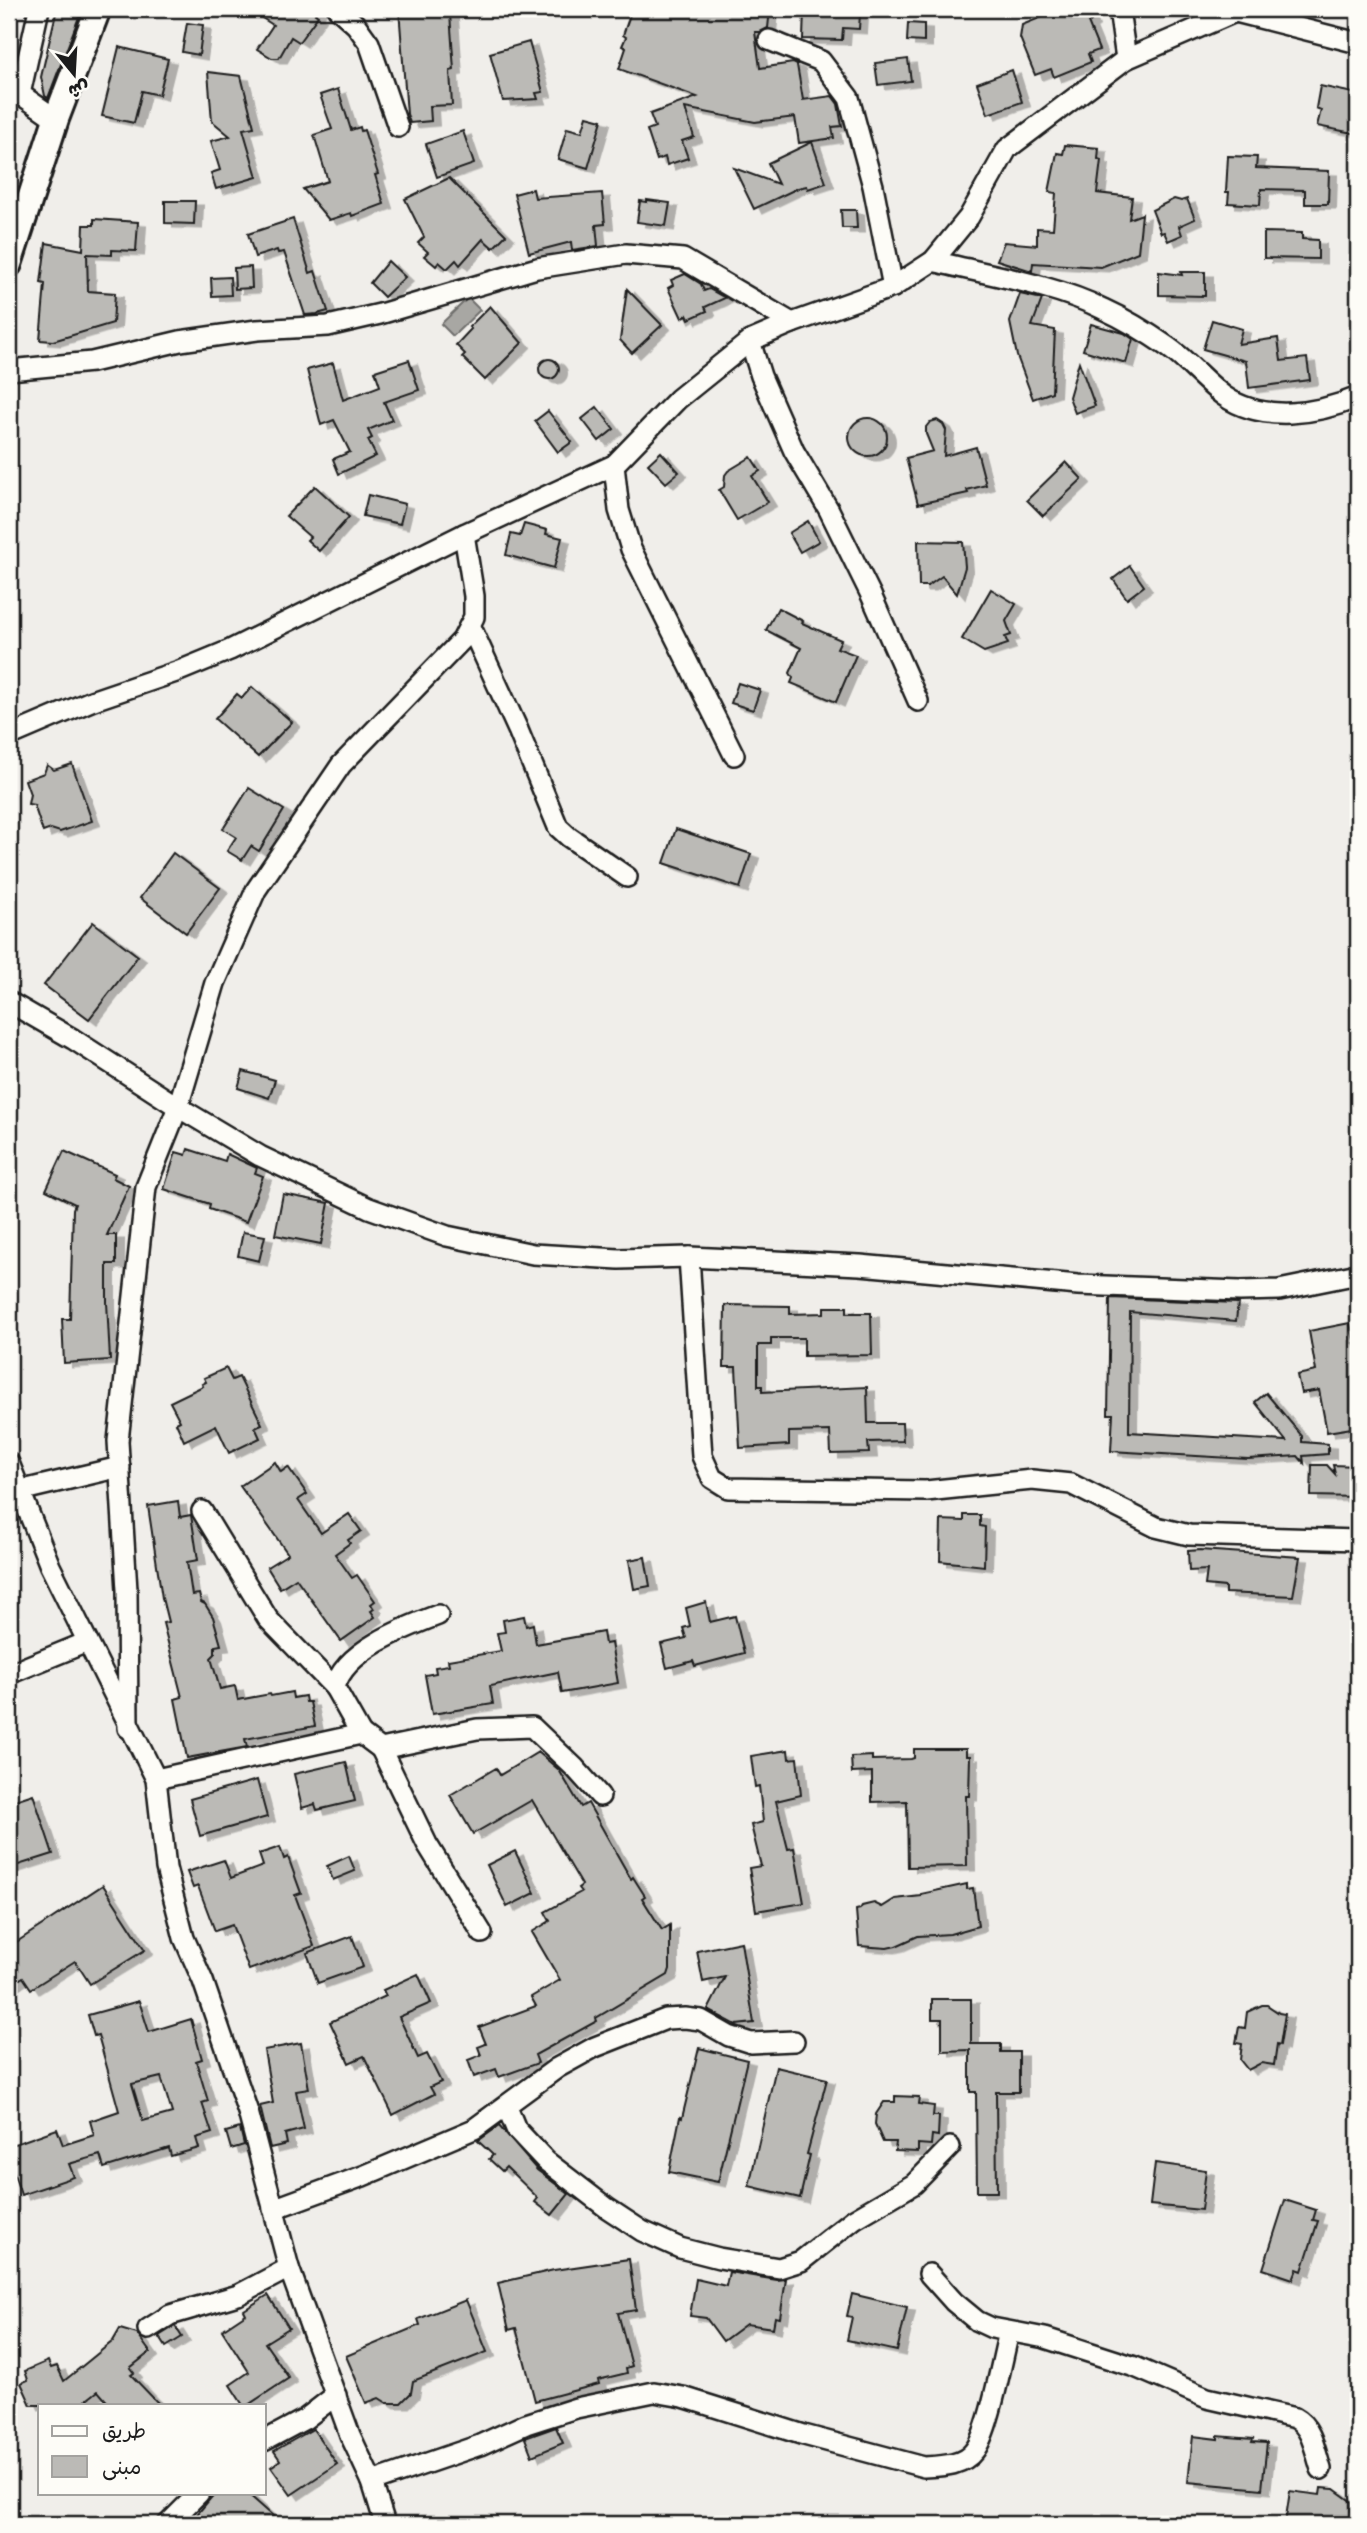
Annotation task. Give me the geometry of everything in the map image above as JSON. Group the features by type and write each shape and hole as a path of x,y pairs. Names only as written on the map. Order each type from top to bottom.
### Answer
{"main road":[{"path":"9,264 56,119 98,9"}],"street":[{"path":"39,9 15,95 56,119"},
{"path":"338,9 356,25 369,43 398,127"},
{"path":"1119,9 1126,59"},
{"path":"9,736 91,701 179,671 230,650 464,534 614,465 678,399 750,341 893,287 933,261 969,217 1007,149 1126,59 1239,11 1358,43"},
{"path":"769,40 821,61 849,98 873,186 893,287"},
{"path":"9,370 92,362 180,341 257,330 328,326 380,314 537,268 626,254 683,260 792,323"},
{"path":"933,261 1065,293 1102,308 1167,347 1226,397 1254,409 1290,414 1339,405 1358,397"},
{"path":"750,341 761,376 794,451 829,510 871,595 918,701"},
{"path":"614,465 620,510 631,549 734,755"},
{"path":"128,1728 127,1590 118,1441 146,1187 178,1107 215,983 256,890 341,765 462,640 474,618 474,596 464,534"},
{"path":"470,625 519,730 558,827 569,838 627,877"},
{"path":"9,1002 74,1039 178,1107 260,1156 369,1208 447,1236 533,1254 618,1259 688,1257 860,1265 1077,1285 1240,1291 1279,1290 1358,1274"},
{"path":"688,1257 702,1456 712,1478 728,1488 926,1490 1032,1480 1071,1484 1156,1527 1189,1535 1358,1540"},
{"path":"9,1463 50,1566 128,1728 156,1779 166,1868 174,1906 248,2112 289,2268 350,2435 372,2482 385,2524"},
{"path":"19,1490 120,1467"},
{"path":"202,1511 268,1619 335,1688 361,1734 381,1749 427,1844 482,1933"},
{"path":"335,1688 337,1677 351,1661 383,1639 438,1615"},
{"path":"9,1674 87,1642"},
{"path":"381,1749 477,1729 532,1727 600,1796"},
{"path":"156,1779 361,1734"},
{"path":"273,2209 363,2176 474,2129 556,2068 595,2047 666,2020 701,2020 729,2036 751,2043 794,2041"},
{"path":"507,2107 516,2129 546,2161 642,2231 680,2248 779,2268 801,2261 854,2219 914,2184 950,2147"},
{"path":"148,2329 170,2315 238,2295 289,2268"},
{"path":"929,2274 954,2302 977,2321 1009,2332 1045,2338 1135,2367 1207,2398 1295,2418 1307,2428 1321,2469"},
{"path":"372,2482 576,2408 654,2392 683,2397 804,2435 924,2467 960,2462 973,2453 982,2437 1009,2332"},
{"path":"266,2440 305,2419 336,2395"},
{"path":"168,2524 198,2494"}],"shaded area":[{"path":"468,298 480,310 453,336 441,324"}],"building":[{"path":"57,9 82,9 48,98 45,96 41,77"},
{"path":"248,9 318,9 315,14 318,16 299,42 291,37 279,58 272,58 257,49 273,25"},
{"path":"399,9 445,9 446,14 450,14 454,70 450,71 452,105 430,106 431,121 410,123 407,114"},
{"path":"632,9 770,9 768,28 755,32 760,68 793,63 797,65 803,100 832,96 838,104 842,126 832,127 834,138 799,143 795,117 755,122 685,108 694,137 682,141 688,158 667,165 665,157 657,160 647,130 655,127 650,114 697,97 619,69 626,48 622,46 626,37 623,35"},
{"path":"804,9 843,9 843,13 860,14 859,29 843,28 842,40 803,39"},
{"path":"1062,9 1086,9 1091,21 1088,23 1099,50 1088,54 1091,62 1054,77 1051,69 1035,75 1020,38 1022,25"},
{"path":"187,23 203,25 199,55 182,52"},
{"path":"908,23 924,24 924,42 907,41"},
{"path":"529,42 543,92 536,93 538,99 503,101 490,53"},
{"path":"119,47 168,59 159,95 142,91 134,123 102,116"},
{"path":"908,59 911,81 878,85 875,63"},
{"path":"1012,70 1022,102 988,114 977,83"},
{"path":"208,72 241,76 254,127 243,129 257,177 216,189 211,173 220,170 211,141 230,136 212,121"},
{"path":"1320,86 1358,94 1358,134 1317,126 1321,110 1316,108"},
{"path":"338,89 351,130 360,127 361,131 364,130 384,204 352,216 351,213 329,220 303,189 328,181 314,135 332,129 320,95"},
{"path":"587,116 602,120 588,168 558,159 567,128 582,132"},
{"path":"463,131 474,164 437,177 426,144"},
{"path":"812,142 826,183 808,189 807,186 798,188 754,209 734,168 778,184 768,163"},
{"path":"1065,145 1099,148 1098,159 1101,160 1097,193 1132,197 1129,219 1142,214 1138,252 1101,267 1033,263 1032,271 997,260 1004,242 1037,245 1037,228 1053,229 1056,193 1049,192 1057,153 1063,154"},
{"path":"1228,156 1257,157 1256,168 1329,171 1328,204 1305,204 1305,190 1261,189 1260,205 1228,203"},
{"path":"449,178 506,235 493,248 483,239 460,265 456,260 447,269 439,262 436,266 424,256 428,252 418,243 424,237 405,199"},
{"path":"533,189 535,198 602,193 605,224 596,225 598,246 572,250 571,242 529,253 514,194"},
{"path":"1174,199 1187,199 1195,219 1179,226 1182,235 1168,241 1164,232 1161,233 1152,210"},
{"path":"165,201 195,201 194,224 165,223"},
{"path":"640,201 670,203 666,226 637,222"},
{"path":"841,210 856,210 857,228 842,228"},
{"path":"94,219 138,222 136,251 112,250 112,255 87,254 88,291 115,293 113,323 53,341 40,340 45,284 41,283 46,243 83,250 84,225 94,225"},
{"path":"293,219 310,273 315,271 328,311 305,315 284,252 278,253 277,250 255,257 248,234"},
{"path":"1264,232 1302,233 1302,239 1318,240 1318,259 1264,258"},
{"path":"388,261 405,277 384,297 370,283"},
{"path":"251,267 252,288 235,289 234,268"},
{"path":"1159,272 1182,275 1181,272 1205,272 1205,296 1159,295"},
{"path":"685,274 701,284 704,291 709,289 725,298 705,307 707,311 689,319 687,315 682,318 668,288 673,285 671,280"},
{"path":"230,277 231,295 212,296 211,278"},
{"path":"627,289 662,325 632,353 620,340"},
{"path":"1020,294 1042,299 1032,326 1055,330 1052,392 1033,399 1017,356 1010,322"},
{"path":"490,306 522,343 485,380 462,357 465,354 456,345"},
{"path":"1212,320 1242,329 1238,344 1278,338 1281,361 1307,358 1310,380 1249,388 1246,361 1203,349"},
{"path":"1091,324 1124,333 1133,339 1126,363 1083,350"},
{"path":"549,359 556,362 559,369 556,376 549,379 542,376 539,369 542,362"},
{"path":"409,360 419,390 384,402 392,420 368,430 372,438 368,440 376,456 339,474 333,459 350,452 334,420 321,425 307,370 333,363 343,400 380,386 375,371"},
{"path":"1079,362 1095,406 1075,413 1069,397"},
{"path":"597,407 614,429 599,441 582,419"},
{"path":"548,411 572,442 558,452 535,421"},
{"path":"868,418 882,423 887,437 882,451 868,456 854,451 849,437 854,423"},
{"path":"937,420 946,430 944,456 976,447 986,485 967,490 968,493 918,504 906,458 933,451 926,427"},
{"path":"661,452 679,472 666,483 648,464"},
{"path":"751,457 760,471 752,476 768,502 737,520 719,490 724,487 728,471"},
{"path":"1066,462 1082,479 1043,516 1027,500"},
{"path":"315,486 349,517 319,551 307,540 310,537 286,516"},
{"path":"368,495 405,504 400,524 363,516"},
{"path":"808,521 819,541 800,552 789,533"},
{"path":"524,524 547,530 546,534 562,538 554,568 506,555 511,534 520,536"},
{"path":"918,541 963,542 965,567 957,594 942,576 928,586 919,586"},
{"path":"1130,566 1144,586 1127,599 1113,579"},
{"path":"991,589 1016,604 1006,621 1011,635 1005,637 1008,644 984,652 962,639"},
{"path":"778,608 803,621 802,623 841,640 837,648 856,655 836,702 791,683 793,678 790,673 801,648 766,630"},
{"path":"738,683 760,690 753,710 731,703"},
{"path":"252,687 292,722 258,757 215,719 237,694 242,698"},
{"path":"72,764 92,821 60,832 51,829 43,832 34,805 28,804 30,794 25,780 44,773 47,765 54,770"},
{"path":"249,788 284,810 259,851 251,846 242,860 227,851 236,837 223,829"},
{"path":"676,829 751,854 740,888 664,863"},
{"path":"173,853 220,888 186,933 140,898"},
{"path":"93,922 138,956 89,1019 44,985"},
{"path":"243,1071 275,1080 269,1098 238,1088"},
{"path":"188,1149 225,1161 227,1154 257,1168 255,1173 263,1176 246,1222 209,1209 210,1204 164,1189 176,1152 186,1155"},
{"path":"64,1151 115,1174 113,1178 129,1186 107,1235 116,1235 116,1264 107,1264 110,1360 64,1363 62,1319 70,1319 75,1204 46,1190"},
{"path":"283,1194 329,1203 321,1244 275,1235"},
{"path":"243,1232 265,1236 259,1261 238,1256"},
{"path":"1110,1298 1238,1303 1236,1321 1130,1312 1129,1432 1286,1441 1255,1402 1266,1393 1302,1436 1302,1442 1328,1444 1328,1454 1303,1456 1304,1463 1298,1456 1248,1459 1111,1451 1113,1414 1108,1414"},
{"path":"725,1305 790,1306 790,1314 824,1313 824,1307 847,1307 847,1313 871,1313 872,1355 804,1356 804,1338 771,1338 771,1345 758,1345 758,1386 762,1386 762,1392 867,1387 868,1423 902,1423 903,1441 868,1442 869,1453 831,1454 830,1431 789,1432 789,1445 740,1448 736,1367 724,1367"},
{"path":"1350,1323 1358,1359 1358,1427 1327,1432 1319,1390 1301,1393 1297,1375 1316,1371 1309,1331"},
{"path":"226,1368 232,1380 239,1377 262,1424 255,1427 260,1438 229,1453 216,1425 184,1441 176,1423 180,1421 170,1402 203,1386 206,1382 204,1378"},
{"path":"275,1462 281,1472 288,1467 307,1494 298,1500 321,1533 349,1514 361,1531 335,1554 352,1578 357,1575 375,1601 371,1604 374,1609 371,1611 375,1617 341,1641 296,1578 280,1588 267,1567 288,1554 240,1486"},
{"path":"1312,1465 1327,1465 1335,1474 1333,1465 1358,1466 1358,1497 1311,1496"},
{"path":"178,1501 180,1517 191,1515 198,1560 187,1562 192,1595 199,1594 201,1602 213,1617 221,1645 215,1646 215,1654 211,1658 220,1689 235,1686 238,1700 292,1692 293,1698 305,1696 306,1702 310,1702 315,1726 245,1739 247,1747 187,1758 175,1699 182,1697 163,1623 168,1622 148,1506"},
{"path":"964,1515 980,1515 980,1526 985,1527 984,1566 940,1561 941,1520 964,1521"},
{"path":"1188,1551 1300,1557 1293,1596 1225,1593 1225,1587 1205,1585 1207,1570 1189,1571"},
{"path":"645,1557 650,1586 634,1589 629,1560"},
{"path":"706,1602 710,1622 735,1616 744,1653 695,1666 693,1661 667,1668 661,1644 686,1638 683,1628 690,1626 686,1608"},
{"path":"524,1616 526,1626 533,1624 536,1644 603,1632 605,1644 611,1643 618,1683 562,1693 558,1672 490,1686 493,1704 432,1714 425,1675 436,1673 435,1667 449,1665 448,1660 501,1651 497,1633 505,1632 503,1620"},
{"path":"914,1749 966,1749 966,1756 970,1756 969,1796 966,1796 967,1866 908,1867 907,1801 872,1802 872,1772 852,1773 851,1757 872,1756 872,1760 911,1759 914,1758"},
{"path":"788,1750 789,1759 797,1758 801,1795 776,1801 788,1849 794,1848 804,1903 756,1911 749,1868 761,1866 751,1825 763,1822 759,1786 755,1787 751,1756"},
{"path":"538,1752 559,1770 581,1807 588,1803 631,1879 633,1877 645,1896 642,1898 662,1930 670,1925 670,1969 668,1975 596,2018 597,2021 535,2055 538,2063 499,2077 496,2069 474,2077 468,2060 481,2055 478,2047 486,2044 479,2027 536,2006 531,1997 560,1980 532,1932 550,1921 545,1912 581,1892 578,1888 582,1885 532,1800 473,1834 450,1795 496,1768 500,1775"},
{"path":"346,1762 355,1801 317,1810 315,1804 302,1808 294,1774"},
{"path":"257,1780 267,1817 200,1836 190,1799"},
{"path":"33,1794 53,1854 9,1868 9,1802"},
{"path":"280,1847 284,1859 288,1857 301,1893 295,1895 314,1946 249,1970 232,1925 215,1931 198,1886 193,1888 187,1872 224,1860 231,1878 263,1866 259,1854"},
{"path":"515,1851 535,1893 507,1907 487,1865"},
{"path":"349,1856 355,1871 333,1880 327,1866"},
{"path":"967,1884 967,1889 973,1888 978,1926 950,1934 918,1936 887,1948 859,1946 856,1910 862,1906 874,1903 882,1907 895,1899 921,1896"},
{"path":"103,1885 145,1950 90,1984 75,1961 31,1989 23,1977 9,1986 9,1963 15,1960 9,1947"},
{"path":"352,1936 363,1967 318,1983 307,1953"},
{"path":"741,1942 754,2023 736,2025 708,2010 725,1977 703,1982 697,1951"},
{"path":"418,1974 431,2003 399,2017 418,2058 427,2054 441,2082 430,2087 434,2094 393,2115 364,2056 349,2063 330,2022 386,1996 383,1990"},
{"path":"932,1999 971,1999 971,2044 1001,2044 1001,2052 1019,2052 1019,2092 996,2092 997,2192 977,2192 976,2092 970,2092 970,2050 942,2051 942,2019 932,2019"},
{"path":"139,2001 149,2032 191,2019 202,2059 196,2061 208,2101 202,2103 212,2133 196,2138 199,2148 171,2156 169,2148 104,2168 100,2155 69,2164 74,2177 21,2195 9,2159 9,2146 57,2129 63,2145 94,2135 90,2121 119,2111 98,2035 94,2036 88,2015","holes":["161,2077 172,2113 143,2121 132,2084"]},
{"path":"1262,2005 1285,2014 1280,2045 1277,2044 1274,2065 1261,2063 1248,2070 1240,2060 1242,2044 1236,2043 1239,2027 1245,2028 1247,2012"},
{"path":"301,2043 309,2089 296,2091 304,2129 285,2134 287,2144 270,2148 260,2106 273,2103 264,2050"},
{"path":"699,2048 747,2060 718,2182 669,2172 680,2117 682,2118"},
{"path":"776,2067 827,2079 807,2154 810,2155 800,2198 749,2186"},
{"path":"895,2096 919,2097 918,2104 934,2106 933,2116 939,2116 938,2136 932,2135 931,2145 918,2144 918,2152 895,2151 896,2142 883,2142 875,2124 876,2114 884,2102 895,2102"},
{"path":"499,2126 537,2170 569,2194 552,2215 535,2202 538,2198 506,2167 502,2171 489,2159 493,2155 478,2141"},
{"path":"240,2128 244,2145 231,2149 226,2132"},
{"path":"1155,2163 1206,2170 1201,2210 1150,2205"},
{"path":"1285,2200 1316,2210 1313,2220 1318,2221 1302,2271 1297,2269 1293,2279 1263,2269"},
{"path":"629,2259 636,2310 618,2313 632,2366 626,2368 627,2373 598,2380 599,2384 535,2401 516,2328 509,2330 498,2283 554,2270"},
{"path":"729,2272 786,2279 780,2318 775,2317 773,2328 746,2324 723,2341 706,2318 690,2316 696,2279 726,2286"},
{"path":"852,2294 907,2307 897,2351 847,2340 852,2317 847,2316"},
{"path":"268,2295 289,2328 265,2343 289,2378 250,2404 242,2404 230,2385 249,2372 222,2330 246,2314 244,2310"},
{"path":"466,2300 487,2352 413,2381 411,2393 401,2403 387,2403 379,2398 366,2403 346,2356 420,2325 418,2319"},
{"path":"175,2326 182,2337 166,2347 159,2336"},
{"path":"120,2329 137,2334 150,2352 130,2368 134,2373 131,2375 159,2404 109,2404 98,2391 81,2404 31,2405 21,2383 28,2380 25,2371 48,2361 51,2368 57,2366 64,2381 113,2341"},
{"path":"556,2427 563,2443 532,2456 525,2438"},
{"path":"313,2429 337,2464 291,2495 271,2467 280,2460 274,2451"},
{"path":"1193,2436 1253,2439 1252,2442 1267,2443 1262,2489 1188,2482"},
{"path":"1321,2488 1334,2489 1352,2502 1351,2511 1355,2513 1353,2524 1285,2524 1290,2491 1320,2495"},
{"path":"214,2494 248,2494 282,2524 189,2524"}]}
